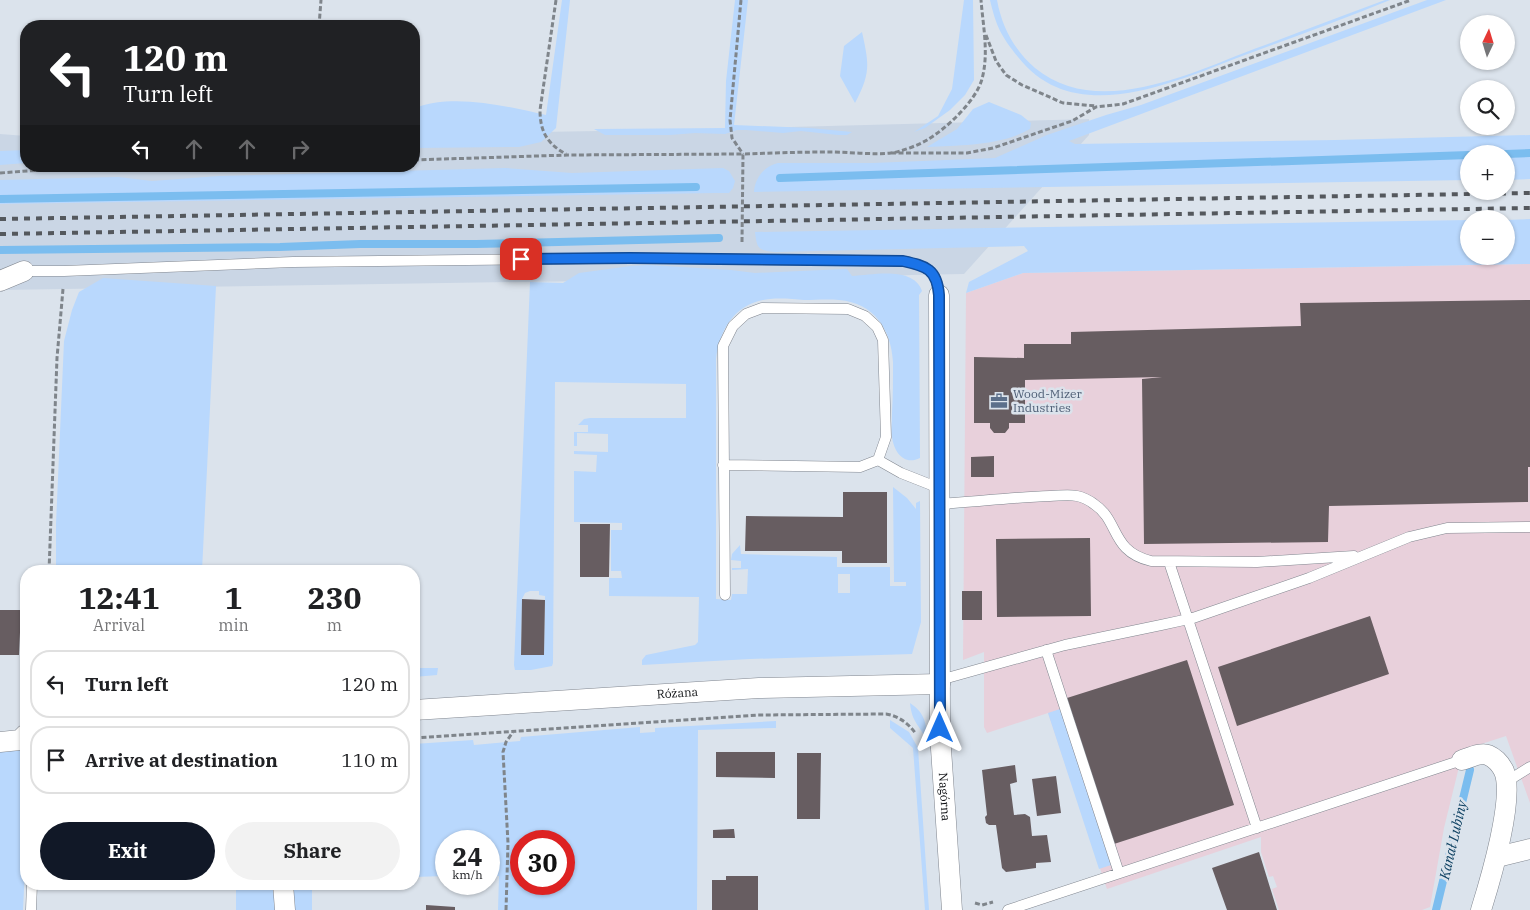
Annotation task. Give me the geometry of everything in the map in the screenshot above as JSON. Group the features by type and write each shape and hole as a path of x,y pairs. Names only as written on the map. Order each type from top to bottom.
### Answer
{"street":[{"path":"0,282 24,271"},
{"name":"Nagórna","path":"939,295 940,743 952,910"},
{"name":"Różana","path":"420,710 759,688 940,682"},
{"path":"0,742 20,740"},
{"path":"1462,760 1484,754 1488,755 1499,763 1504,772 1506,782 1505,810 1497,857 1481,910"},
{"path":"1497,857 1530,849"},
{"path":"283,890 285,910"}],"lane":[{"path":"0,271 64,271 293,262 630,258 903,261 921,266 933,272 938,282 939,295"},
{"path":"723,465 860,467 878,460 886,437 884,340 877,326 865,316 848,309 762,308 746,314 733,326 723,346 723,465 724,594"},
{"path":"878,460 939,496 1077,496 1095,504 1107,518 1115,535 1127,550 1138,558 1151,561 1257,562 1363,555"},
{"path":"940,682 1046,650 1188,619 1310,578 1409,537 1447,528 1530,527"},
{"path":"1169,562 1256,828"},
{"path":"1046,650 1119,873"},
{"path":"1008,910 1462,760"},
{"path":"1506,782 1530,767"},
{"path":"31,910 32,890"}],"path":[{"path":"319,20 321,0"},
{"path":"556,0 543,85 540,121 543,133 549,142 558,150 568,155"},
{"path":"741,0 730,120 732,138 743,154 742,260"},
{"path":"891,153 926,141 945,126 975,95 982,80 985,56 981,0"},
{"path":"984,30 996,61 1006,75 1022,85 1064,103 1096,106 1123,104 1411,0"},
{"path":"420,160 568,155 816,152 967,153 994,148 1072,121 1096,106"},
{"path":"0,173 20,171"},
{"path":"49,565 57,358 64,271"},
{"path":"506,910 508,843 504,752 506,742 513,731 511,704"},
{"path":"420,738 758,715 892,714 912,728 920,739"}],"shaded area":[{"path":"562,0 570,0 556,128 541,142 519,147 420,148 420,106 446,102 480,102 546,115"},
{"path":"735,0 748,0 734,125 810,128 852,132 847,135 838,135 801,131 783,133 737,130 725,134 605,135 594,129 725,128 726,81"},
{"path":"964,0 973,0 974,80 965,95 950,110 925,128 914,132 938,116 952,89"},
{"path":"990,0 997,0 1002,19 1015,46 1035,68 1060,83 1086,90 1114,91 1143,87 1201,70 1385,0 1390,0 1188,77 1127,93 1097,95 1068,91 1041,79 1018,57 1007,43 997,24"},
{"path":"1427,0 1446,0 1069,141 1075,144 1530,135 1530,179 1515,180 1515,145 1460,145 1460,180 754,192 756,182 761,173 768,167 778,163 873,163 995,158 1047,135 1141,105"},
{"path":"862,32 867,68 864,84 855,103 840,76 844,46"},
{"path":"989,102 1021,115 1031,123 1030,129 1018,135 993,142 927,147 957,129 973,109"},
{"path":"1089,119 1089,135 964,274 827,279 710,279 0,290 0,134 20,136 20,172 420,172 420,134 720,129"},
{"path":"20,150 20,163 0,165 0,151"},
{"path":"505,168 572,173 723,168 729,171 735,181 729,193 0,204 0,180 118,177 152,181 219,176 420,172 420,170"},
{"path":"1530,219 1530,264 1515,264 1515,220"},
{"path":"1460,220 1460,265 1474,265 1023,273 966,293 969,282 1028,251 1024,246 775,252 759,248 755,232"},
{"name":"Wood-Mizer Industries","path":"1530,264 1530,803 1506,736 1466,749 1458,771 1444,828 1430,907 1422,910 1279,910 1272,889 1277,887 1273,876 1269,877 1261,852 1261,837 1107,889 1048,713 987,733 984,727 984,652 963,660 966,293 1023,273"},
{"path":"648,265 755,273 847,269 852,276 902,275 917,283 922,291 919,295 920,458 914,460 905,459 893,443 892,350 889,339 878,320 862,306 851,302 835,300 770,299 758,301 748,305 732,318 721,337 716,359 716,599 731,600 732,594 747,594 748,569 732,570 732,568 741,568 741,561 731,560 732,554 740,545 741,554 837,557 837,567 890,567 890,586 906,586 906,582 894,582 893,487 907,498 916,509 916,503 920,501 921,622 912,654 750,659 642,665 642,660 646,655 695,645 698,642 699,597 609,596 609,578 622,578 621,571 611,571 611,530 622,530 622,523 574,522 574,471 596,472 597,455 574,454 574,451 608,452 608,434 577,433 577,446 574,446 574,432 588,432 588,425 578,425 584,419 590,418 686,418 686,384 555,382 553,663 552,666 531,670 515,670 530,282 563,283 579,273","holes":["838,574 850,574 850,593 838,593","539,591 539,595 545,596 544,655 521,655 522,599 525,593"]},
{"path":"103,278 216,286 202,565 56,565 64,341 79,292"},
{"path":"420,668 438,668 437,675 420,676"},
{"path":"910,703 922,715 927,742 914,720"},
{"path":"1060,709 1111,865 1099,869 1048,713"},
{"path":"890,720 909,732 918,748 929,910 925,910 913,748 890,728"},
{"path":"776,721 776,728 698,730 697,910 498,910 498,895 500,895 500,830 435,830 435,876 420,877 420,744 473,740 474,745 520,741 521,737 640,727 640,733 655,732 655,728"},
{"path":"20,746 20,890 24,890 23,910 0,910 0,752"},
{"path":"236,890 277,890 277,910 236,910"},
{"path":"293,890 312,890 312,910 291,910"}],"building":[{"path":"1530,300 1530,467 1528,467 1528,502 1329,506 1328,542 1144,544 1142,379 1162,377 1025,380 1025,423 1009,423 1009,428 1005,433 994,433 990,428 990,423 974,423 974,357 1024,358 1024,344 1071,344 1071,332 1301,326 1300,303"},
{"path":"994,456 994,477 971,477 971,457"},
{"path":"843,492 887,492 887,563 842,563 842,551 745,551 746,516 843,517"},
{"path":"580,524 610,524 609,577 580,577"},
{"path":"1090,538 1091,616 997,617 996,539"},
{"path":"962,591 982,591 982,620 962,620"},
{"path":"522,599 545,600 544,655 521,655"},
{"path":"0,610 20,610 19,655 0,655"},
{"path":"1370,616 1389,674 1237,726 1218,667"},
{"path":"1187,660 1234,805 1114,844 1067,698"},
{"path":"716,752 775,752 775,778 716,777"},
{"path":"797,753 821,753 820,819 797,819"},
{"path":"1015,765 1017,782 1010,784 1014,815 1025,814 1030,817 1032,836 1047,835 1051,862 1036,863 1036,868 1006,872 1002,868 996,825 986,823 985,817 987,815 982,770"},
{"path":"1056,776 1061,813 1037,816 1032,779"},
{"path":"734,829 735,838 713,838 713,830"},
{"path":"1259,852 1277,910 1227,910 1212,868"},
{"path":"726,876 758,876 758,910 712,910 712,880 726,880"},
{"path":"426,905 455,907 455,910 426,910"}],"waterway":[{"path":"1515,154 1530,153"},
{"path":"780,178 1460,155"},
{"path":"0,199 696,187"},
{"path":"0,250 476,244 719,238"},
{"name":"Kanał Lubiny","path":"1436,910 1470,770"}],"railway":[{"path":"0,219 1530,193"},
{"path":"0,234 1530,208"}],"place":[{"name":"Wood-Mizer Industries","path":"999,401"}],"route":[{"path":"521,259 630,258 903,261 927,268 933,272 938,282 939,295 940,728"}]}
